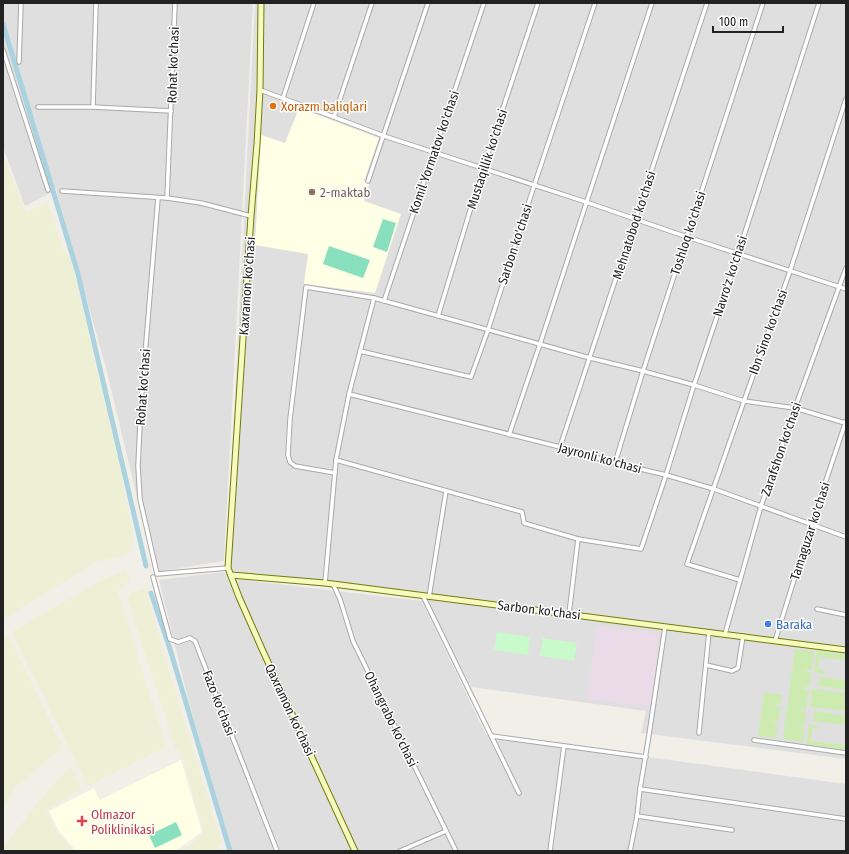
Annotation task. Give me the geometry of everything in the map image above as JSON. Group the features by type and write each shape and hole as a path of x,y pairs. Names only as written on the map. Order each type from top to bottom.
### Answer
{"street":[{"path":"19,62 20,3"},
{"path":"92,108 96,3"},
{"name":"Rohat ko'chasi","path":"166,198 175,3"},
{"name":"Kaxramon ko'chasi","path":"228,568 257,144 260,90 261,3"},
{"path":"283,98 314,3"},
{"path":"334,117 372,3"},
{"path":"368,181 428,3"},
{"name":"Komil Yormatov ko'chasi","path":"384,301 484,3"},
{"name":"Mustaqillik ko'chasi","path":"438,316 483,168 538,3"},
{"name":"Sarbon ko'chasi","path":"360,351 471,377 488,330 595,3"},
{"path":"509,435 652,3"},
{"name":"Mehnatobod ko'chasi","path":"560,447 707,3"},
{"name":"Toshloq ko'chasi","path":"615,463 686,237 763,3"},
{"name":"Navro'z ko'chasi","path":"578,539 641,549 819,3"},
{"path":"3,50 48,190"},
{"path":"260,90 384,136 846,289"},
{"name":"Ibn Sino ko'chasi","path":"740,580 687,564 790,271 846,99"},
{"path":"38,106 171,111"},
{"path":"62,191 202,202 251,216"},
{"name":"Rohat ko'chasi","path":"158,198 141,402 138,466 140,499 157,574 228,568"},
{"name":"Zarafshon ko'chasi","path":"725,634 761,506 846,268"},
{"path":"335,473 295,466 290,462 288,455 290,419 306,287 374,298 590,358 694,385 744,401 795,408 846,422"},
{"path":"326,583 336,460 349,394 374,298"},
{"name":"Jayronli ko'chasi","path":"349,394 666,475 714,489 846,537"},
{"name":"Tamaguzar ko'chasi","path":"775,641 811,525 846,422"},
{"path":"336,460 522,512 524,523 578,539 569,614"},
{"path":"429,597 446,491"},
{"name":"Qaxramon ko'chasi","path":"228,568 262,649 355,851"},
{"name":"Sarbon ko'chasi","path":"231,575 326,583 846,650"},
{"name":"Fazo ko'chasi","path":"153,577 170,639 178,642 190,638 196,641 277,851"},
{"name":"Ohangrabo ko'chasi","path":"333,584 340,599 353,641 456,851"},
{"path":"423,596 519,792"},
{"path":"817,609 846,615"},
{"path":"630,851 637,816 665,627"},
{"path":"699,733 709,632"},
{"path":"706,665 732,671 738,668 743,636"},
{"path":"492,736 646,757"},
{"path":"754,740 846,753"},
{"path":"550,851 564,746"},
{"path":"640,789 846,819"},
{"path":"637,816 732,830"},
{"path":"400,851 446,832"}],"shaded area":[{"path":"3,3 253,3 224,561 155,572 106,368 56,190 25,206 3,147"},
{"path":"255,3 846,3 846,759 641,733 646,711 471,687 426,598 239,577 227,574 235,579 422,601 486,735 846,784 846,851 232,851 188,699 159,580 223,572 226,574"},
{"name":"2-maktab","path":"299,108 379,138 364,181 370,182 364,201 401,214 375,293 304,284 308,254 255,245 261,135 285,143"},
{"path":"3,154 26,212 48,203 63,249 71,260 118,458 134,541 131,551 123,556 98,561 3,619"},
{"path":"126,571 130,580 118,592 166,747 88,786 12,632 100,581"},
{"path":"146,587 160,641 222,843 218,847 219,851 182,851 204,833 182,756 179,750 176,751 128,599 131,594"},
{"path":"597,626 659,634 650,707 587,699"},
{"path":"5,636 10,638 61,744 56,753 14,788 3,809 3,637"},
{"path":"181,760 202,832 175,851 76,851 58,830 49,811 94,788 100,800"},
{"path":"71,766 81,789 46,810 56,831 73,851 3,851 3,847 41,799"}],"green space":[{"path":"383,219 396,223 387,252 373,247"},
{"path":"329,246 370,260 363,278 323,264"},
{"path":"497,632 530,637 528,655 494,650"},
{"path":"543,638 577,643 574,661 540,656"},
{"path":"795,649 812,651 814,653 812,670 806,670 806,672 812,673 809,687 804,687 804,689 809,690 806,710 801,709 800,711 806,712 804,727 798,728 804,729 803,742 783,739"},
{"path":"817,650 846,655 846,661 820,657 818,669 825,671 824,674 814,672"},
{"path":"820,677 846,680 846,690 819,686"},
{"path":"812,689 846,693 846,711 810,707"},
{"path":"764,692 782,695 781,704 775,703 775,706 781,707 778,722 773,721 773,723 778,724 776,738 758,736"},
{"path":"815,711 846,716 846,725 813,721"},
{"path":"809,724 819,726 818,729 812,728 811,741 846,745 846,751 806,746"},
{"path":"176,822 182,835 155,848 149,835"}],"waterway":[{"path":"3,24 78,274 146,566"},
{"path":"151,593 170,649 230,851"}],"place":[{"name":"Xorazm baliqlari","path":"273,106"},
{"name":"2-maktab","path":"312,192"},
{"name":"Baraka","path":"768,624"},
{"name":"Olmazor Poliklinikasi","path":"82,821"}]}
